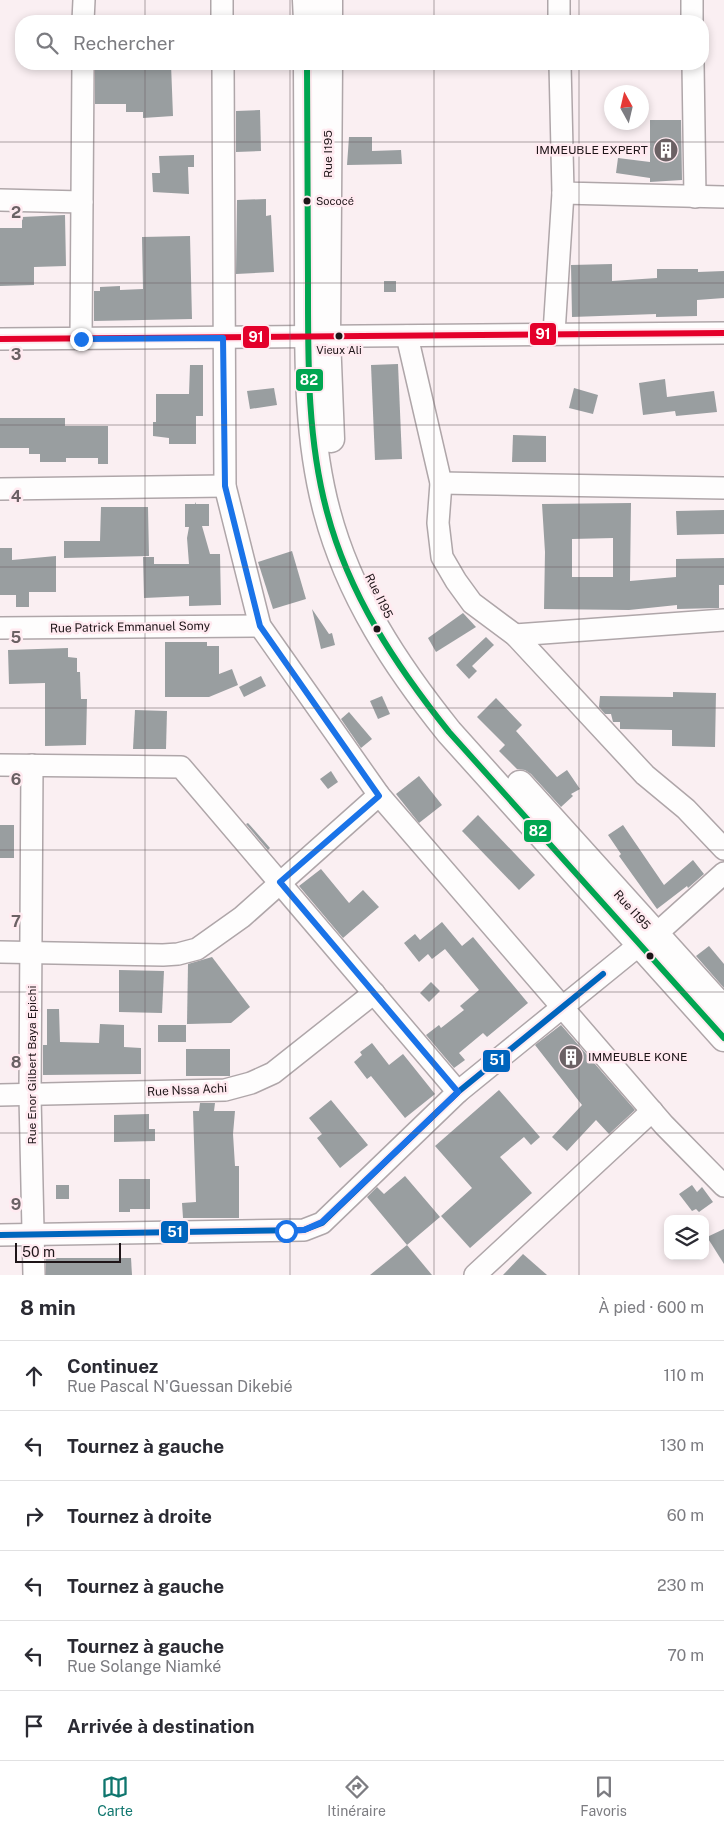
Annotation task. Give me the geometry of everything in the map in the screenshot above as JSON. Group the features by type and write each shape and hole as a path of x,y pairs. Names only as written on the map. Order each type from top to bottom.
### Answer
{"main road":[{"path":"306,0 306,15"},
{"path":"329,0 329,15"},
{"name":"Rue I195","path":"307,70 317,338 332,454 342,506 358,553 395,627 423,671 460,718 647,940 724,1038"},
{"name":"Rue I195","path":"317,338 329,70"},
{"name":"Rue I195","path":"647,940 724,1010"}],"street":[{"path":"83,15 84,0"},
{"path":"222,0 222,15"},
{"path":"558,0 559,15"},
{"path":"692,0 692,15"},
{"path":"81,339 83,70"},
{"path":"222,70 225,486 260,626 379,796 652,1111 724,1186"},
{"path":"554,333 563,193 560,70"},
{"path":"693,70 695,197"},
{"path":"563,193 724,197"},
{"path":"0,200 82,202"},
{"path":"0,339 317,338 554,333 724,334"},
{"path":"407,336 441,483 438,522 442,558 472,603 515,635 644,775 686,809 724,849"},
{"path":"441,483 724,488"},
{"path":"0,489 225,486"},
{"path":"515,635 724,620"},
{"name":"Rue Patrick Emmanuel Somy","path":"0,628 260,626"},
{"path":"0,765 181,767 458,1092"},
{"name":"Rue Enor Gilbert Baya Epichi","path":"32,765 33,952 30,1096 34,1275"},
{"path":"0,952 178,954 197,949 235,922 379,796"},
{"path":"0,1235 34,1236 304,1230 322,1222 458,1092 647,940 724,873"},
{"name":"Rue Nssa Achi","path":"0,1095 30,1096 224,1090 251,1083 273,1073 374,993"},
{"path":"475,1275 652,1111"}],"building":[{"path":"95,70 171,70 173,116 143,118 143,112 126,112 126,104 95,104"},
{"path":"260,110 261,151 236,152 236,111"},
{"name":"IMMEUBLE EXPERT","path":"650,120 681,120 682,180 650,182 650,178 616,173 618,158 650,162"},
{"path":"349,137 372,137 372,151 401,150 402,164 347,165"},
{"path":"194,155 194,167 188,167 189,194 153,192 152,173 160,173 159,156"},
{"path":"266,199 266,216 271,215 274,272 236,274 237,200"},
{"path":"65,215 66,266 34,267 34,285 0,286 0,228 22,228 22,217"},
{"path":"190,236 192,319 94,321 94,291 100,291 100,287 120,286 120,290 143,289 142,237"},
{"path":"612,264 612,281 657,278 657,269 698,269 698,272 724,271 724,298 697,300 697,316 656,317 656,314 572,317 571,265"},
{"path":"384,281 396,281 396,292 384,292"},
{"path":"398,364 402,459 375,460 371,365"},
{"path":"190,365 203,365 203,416 196,416 196,444 169,444 169,438 153,436 153,422 156,422 156,394 189,394"},
{"path":"665,379 667,397 714,391 717,412 676,416 675,411 643,415 639,383"},
{"path":"274,388 277,405 250,409 247,391"},
{"path":"574,388 598,395 593,414 569,408"},
{"path":"0,418 65,418 65,426 108,426 108,464 98,464 98,458 66,458 66,462 40,462 40,454 29,454 29,448 0,448"},
{"path":"513,435 546,436 546,462 512,462"},
{"path":"195,502 196,504 209,504 209,526 202,526 210,554 220,554 221,605 189,606 189,596 144,598 143,557 154,557 154,564 189,564 187,538 189,527 185,527 185,504 195,504"},
{"path":"631,503 630,581 676,577 676,559 724,558 724,585 719,585 719,608 677,609 677,605 629,610 544,609 545,552 542,504","holes":["613,538 613,577 572,577 572,539"]},
{"path":"101,507 148,507 149,556 64,558 64,541 100,541"},
{"path":"724,510 724,534 677,535 676,511"},
{"path":"0,548 12,548 12,560 56,556 56,592 29,592 29,607 16,607 16,595 0,595"},
{"path":"292,551 306,599 273,609 258,562"},
{"path":"312,609 329,634 332,633 335,645 321,649"},
{"path":"463,613 476,627 436,652 428,638"},
{"path":"486,637 494,645 472,666 477,671 469,679 456,665"},
{"path":"165,642 207,642 207,646 219,646 219,674 232,669 238,685 209,697 165,697"},
{"path":"68,648 68,657 77,658 77,672 80,672 81,699 87,699 86,745 45,746 45,683 9,684 8,650"},
{"path":"261,676 266,686 244,697 239,687"},
{"path":"673,692 716,693 715,747 672,746 672,730 620,729 620,722 613,722 611,714 605,714 599,707 600,696 673,697"},
{"path":"382,696 390,714 378,719 370,701"},
{"path":"496,698 522,725 516,731 557,777 567,770 580,789 571,794 573,796 561,807 531,774 525,770 517,769 499,751 505,745 477,717"},
{"path":"135,710 167,711 166,749 133,749"},
{"path":"349,712 372,739 361,748 341,719"},
{"path":"331,771 338,782 328,789 320,779"},
{"path":"419,776 442,805 419,823 396,794"},
{"path":"478,815 535,875 519,890 462,831"},
{"path":"248,823 270,848 268,850 246,824"},
{"path":"0,825 14,825 14,858 0,858"},
{"path":"623,825 664,885 693,860 704,874 688,888 687,886 657,909 619,856 621,854 608,835"},
{"path":"321,869 349,903 363,890 379,907 343,938 299,886"},
{"path":"442,922 462,946 473,937 528,1003 487,1037 483,1033 459,1053 465,1060 454,1068 426,1035 439,1025 441,1028 464,1010 460,1006 479,990 445,949 432,959 428,954 419,962 404,943 415,934 420,940"},
{"path":"709,946 724,964 724,988 696,956"},
{"path":"212,957 250,1007 231,1023 187,1024 188,964"},
{"path":"119,970 164,971 162,1013 119,1012"},
{"path":"431,982 440,991 429,1002 420,993"},
{"path":"47,1009 59,1009 60,1042 99,1043 100,1024 124,1025 124,1047 141,1048 141,1074 43,1075 43,1045 47,1045"},
{"path":"158,1025 186,1025 186,1042 158,1042"},
{"path":"561,1025 635,1110 609,1134 596,1120 567,1151 552,1137 582,1105 535,1045"},
{"path":"372,1043 389,1065 403,1054 435,1094 405,1118 371,1076 367,1079 354,1062 362,1055 360,1052"},
{"path":"186,1049 230,1049 230,1076 186,1076"},
{"path":"499,1090 540,1137 531,1145 524,1137 500,1157 532,1193 470,1248 441,1216 472,1188 435,1146"},
{"path":"331,1100 368,1145 340,1168 317,1138 322,1134 309,1118"},
{"path":"200,1103 215,1103 214,1111 235,1111 233,1134 235,1166 239,1166 239,1218 183,1218 182,1203 196,1202 193,1111 199,1111"},
{"path":"149,1114 149,1129 155,1129 155,1141 114,1142 114,1115"},
{"path":"405,1176 440,1217 407,1245 367,1197 377,1187 384,1194"},
{"path":"119,1179 150,1179 150,1209 130,1209 130,1212 119,1212"},
{"path":"56,1185 69,1185 69,1199 56,1199"},
{"path":"692,1185 697,1192 702,1187 713,1202 699,1212 696,1209 692,1211 679,1194"},
{"path":"724,1229 724,1264 709,1240 709,1236"},
{"path":"407,1245 432,1275 370,1275"},
{"path":"523,1254 547,1275 503,1275"},
{"path":"46,1258 131,1258 132,1275 46,1275"}],"transit line":[{"name":"82","path":"307,70 308,340 312,427 320,484 336,543 348,572 361,601 393,655 449,732 724,1038"},
{"name":"91","path":"0,339 724,333"},
{"name":"51","path":"0,1235 304,1230 322,1223 458,1092 603,974"}],"place":[{"name":"IMMEUBLE EXPERT","path":"666,150"},
{"name":"Sococé","path":"307,201"},
{"name":"Vieux Ali","path":"339,336"},
{"name":"IMMEUBLE KONE","path":"571,1057"}],"route":[{"path":"81,339 223,338 225,486 260,626 379,796 280,882 458,1092 322,1222 304,1230 286,1231"}]}
